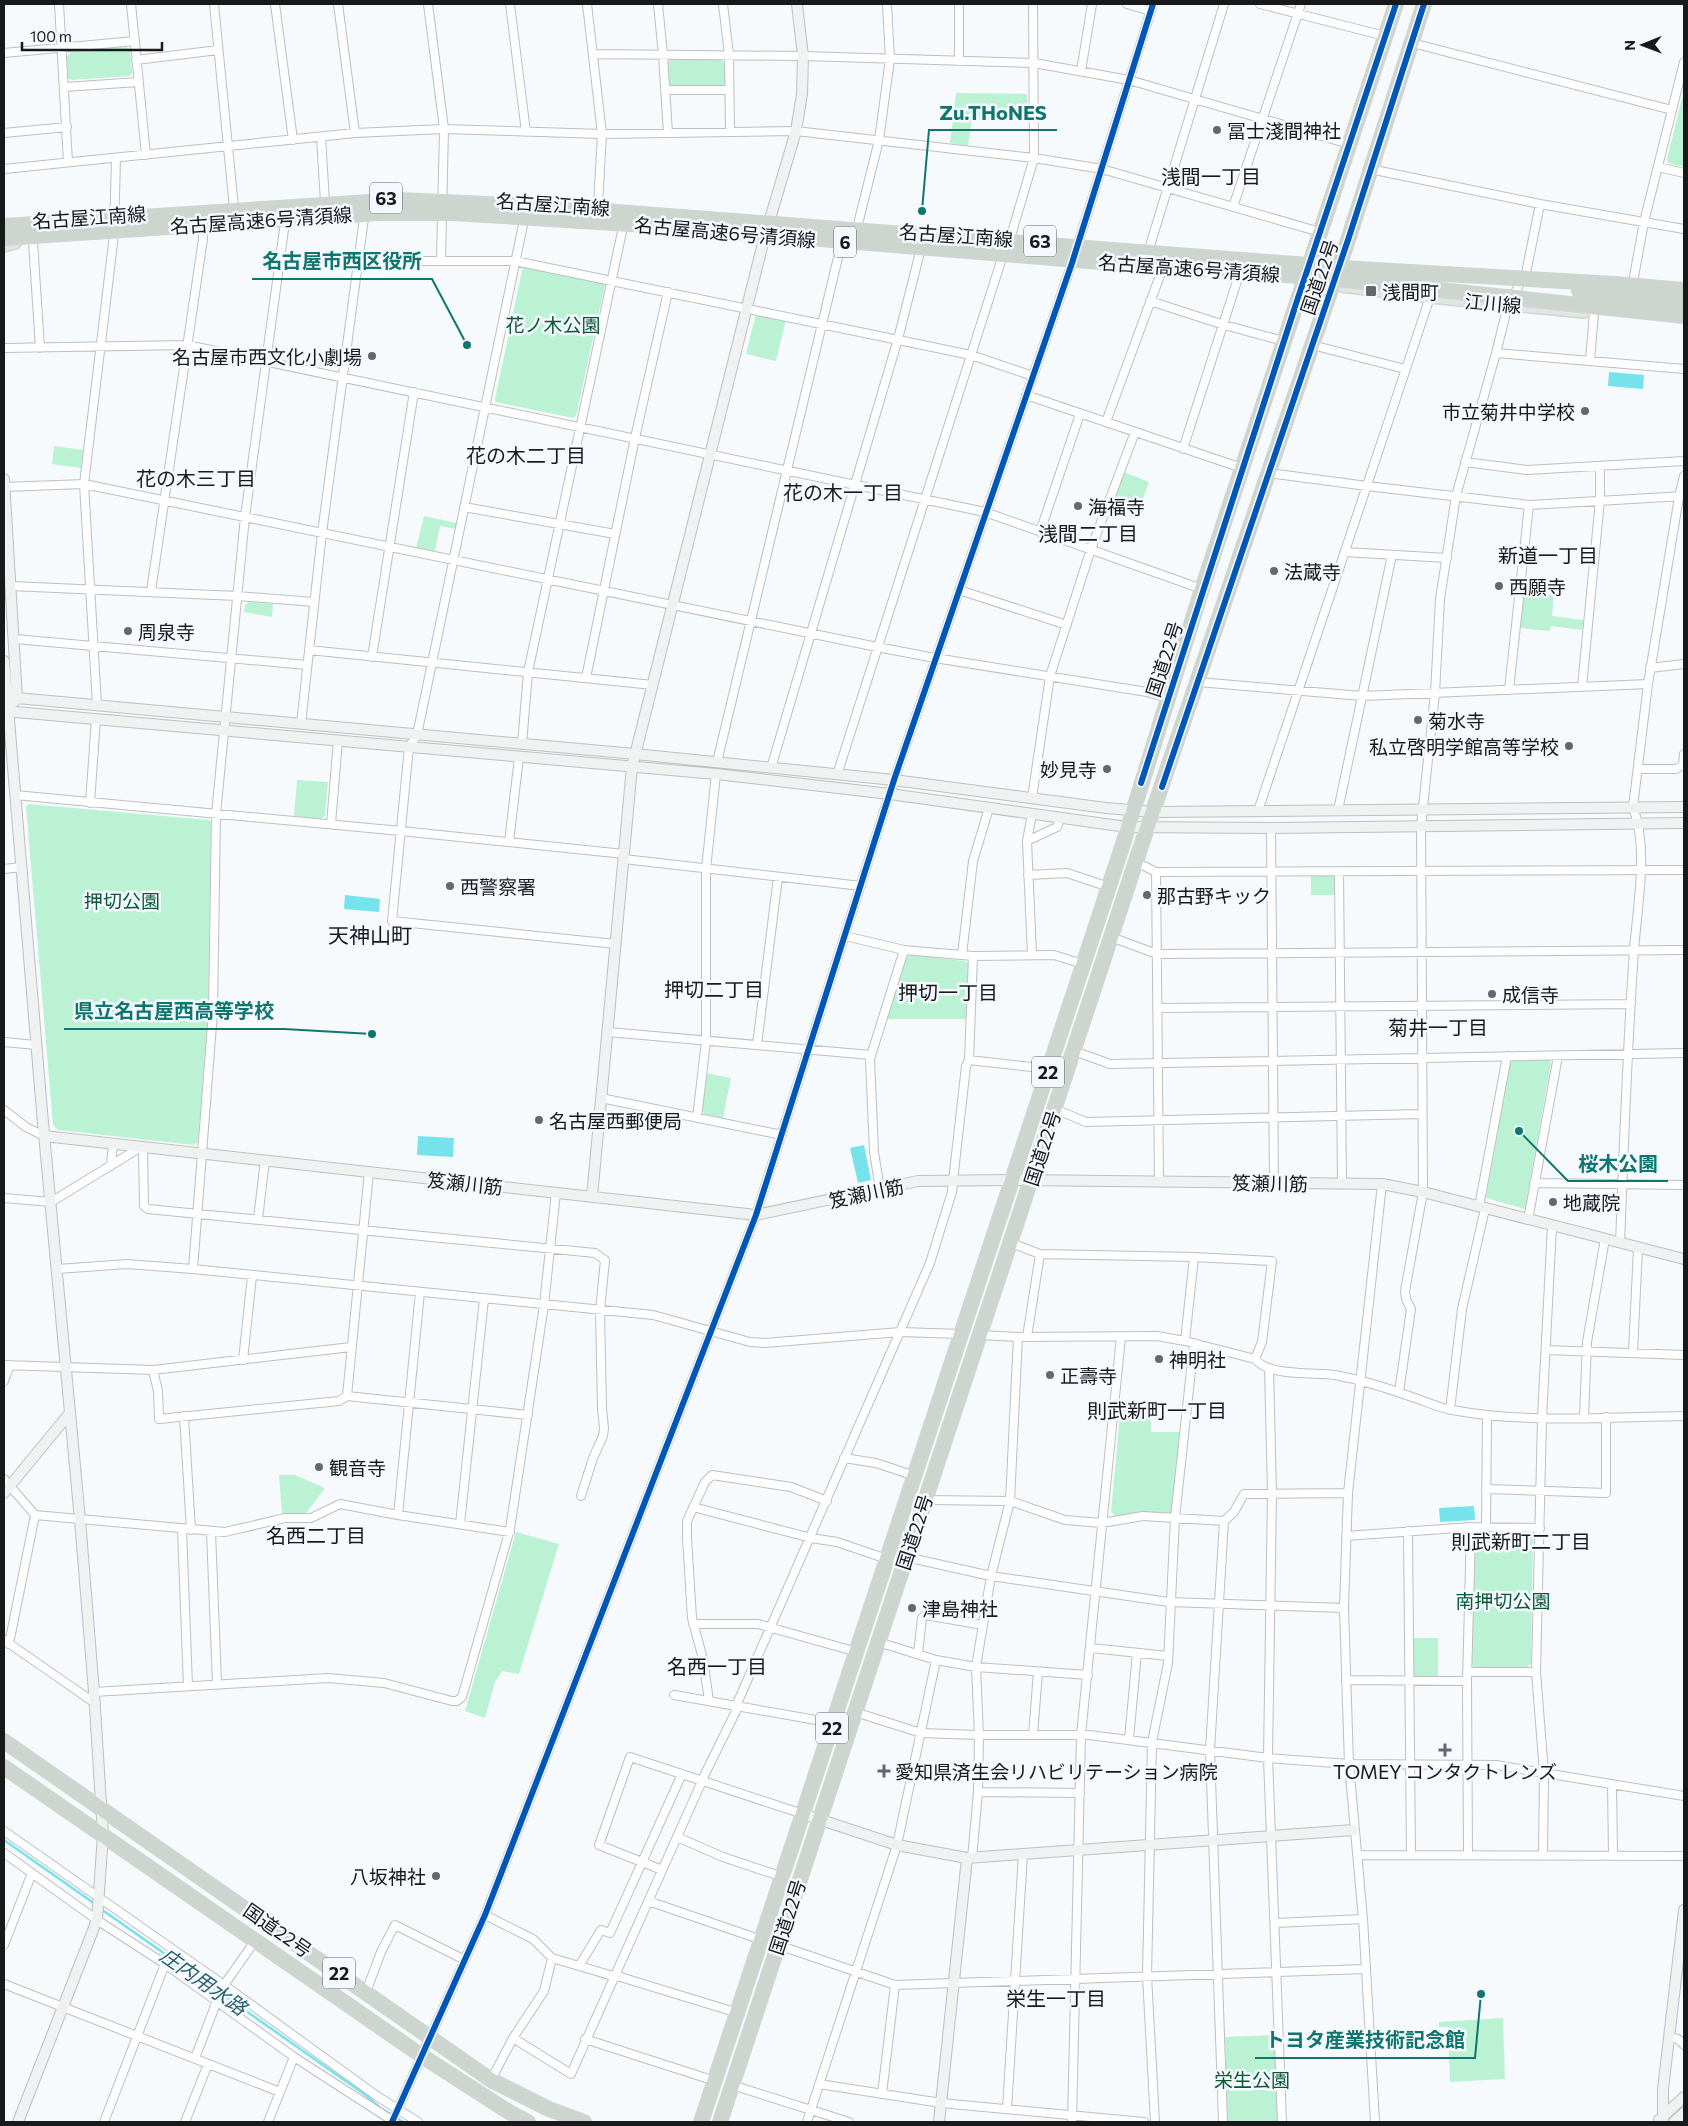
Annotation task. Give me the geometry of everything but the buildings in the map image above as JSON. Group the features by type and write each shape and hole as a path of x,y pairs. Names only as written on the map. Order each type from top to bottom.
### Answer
{"highway":[{"name":"国道22号","path":"701,2122 1109,887 1202,589 1396,4"},
{"name":"国道22号","path":"720,2122 1111,937 1340,262 1424,4"},
{"name":"名古屋高速6号清須線","path":"4,223 400,200 447,201 552,207 1358,275 1684,316"},
{"name":"名古屋高速6号清須線","path":"8,243 379,213 452,212 662,226 1100,262 1226,270 1615,284 1684,289"},
{"path":"1358,275 1684,301"},
{"path":"1358,275 1684,309"},
{"name":"国道22号","path":"4,1741 491,2080 549,2109 584,2122"},
{"name":"国道22号","path":"4,1767 422,2056 527,2122"}],"main road":[{"name":"名古屋江南線","path":"4,223 400,197 443,198 598,206 857,228 1311,261"},
{"name":"名古屋江南線","path":"8,243 285,222 443,216 623,227 1303,281"},
{"name":"江川線","path":"1311,261 1526,273 1633,282 1684,289"},
{"name":"江川線","path":"1303,281 1430,297 1684,322"}],"street":[{"path":"59,4 68,162"},
{"path":"131,4 146,155"},
{"path":"214,4 234,208"},
{"path":"275,4 293,140"},
{"path":"338,4 355,133"},
{"path":"428,4 444,129 441,261"},
{"path":"510,4 526,132"},
{"path":"587,4 602,134 598,206"},
{"path":"658,4 664,55 668,133"},
{"path":"722,4 729,56 730,132"},
{"path":"592,1197 632,767 768,221 796,131 802,94 803,56 797,4"},
{"path":"857,228 879,140 890,59 887,4"},
{"path":"959,4 960,61"},
{"path":"1010,239 1034,158 1034,4"},
{"path":"1081,72 1092,4"},
{"path":"4,1853 165,1964 294,2057 393,2121 485,1915 756,1215 894,780 1072,263 1152,8 1127,4"},
{"path":"1149,249 1166,188 1224,4"},
{"path":"1260,4 1385,36"},
{"path":"1233,207 1301,4"},
{"path":"4,53 135,41"},
{"path":"1412,42 1672,110"},
{"path":"136,60 218,50"},
{"path":"592,54 803,56 1034,63 1129,80 1349,144"},
{"path":"1633,282 1644,222 1684,62"},
{"path":"65,87 138,82"},
{"path":"666,90 729,90"},
{"path":"4,133 66,127"},
{"path":"4,169 355,133 444,129 602,134 796,131 1034,158 1102,169 1320,232"},
{"path":"321,137 325,202"},
{"path":"96,705 84,484 114,236 116,158"},
{"path":"1658,167 1684,173"},
{"path":"1370,169 1540,204 1684,229"},
{"path":"1399,1392 1411,1309 1406,1300 1405,1291 1423,1192 1421,826 1435,693 1440,598 1456,496 1508,305 1526,273 1540,204"},
{"path":"301,724 322,533 364,218"},
{"path":"524,220 417,735 409,747 392,921 616,944"},
{"path":"193,1269 213,1012 216,814 245,517 285,222"},
{"path":"522,744 528,672 623,227"},
{"path":"151,592 188,345 203,228"},
{"path":"33,242 40,348"},
{"path":"717,762 841,245"},
{"path":"771,768 898,339 920,252"},
{"path":"837,775 1002,258"},
{"path":"357,261 515,260 971,354 1033,376"},
{"path":"1106,422 1162,270"},
{"path":"1183,449 1239,275"},
{"path":"586,678 635,438 668,292"},
{"path":"1258,811 1430,297"},
{"path":"1150,301 1224,325 1284,341"},
{"path":"1590,360 1594,313"},
{"path":"4,348 188,345 985,512 1202,589"},
{"path":"1312,345 1405,369"},
{"path":"1496,353 1684,369"},
{"path":"372,657 414,392"},
{"path":"1026,395 1242,468"},
{"path":"1040,532 1080,414"},
{"path":"1032,798 1050,676 1091,549 1135,432"},
{"path":"1465,462 1527,470 1684,461"},
{"path":"1582,687 1600,500 1600,466"},
{"path":"1269,472 1367,486 1529,505 1681,496"},
{"path":"1620,1243 1628,1055 1640,870 1639,823 1633,808 1650,668 1684,476"},
{"path":"4,479 17,698 6,711"},
{"path":"4,488 84,484 878,647 1147,692 1168,698"},
{"path":"1509,690 1529,505"},
{"path":"464,507 615,534"},
{"path":"1345,552 1446,558"},
{"path":"1338,810 1392,555"},
{"path":"11,586 90,588 314,602"},
{"path":"959,590 1066,625"},
{"path":"15,639 307,665"},
{"path":"309,650 653,684"},
{"path":"4,661 6,711 80,1520 95,1703 103,1834 97,1918 18,2122"},
{"path":"1650,668 1684,664"},
{"path":"1198,682 1362,696 1648,684"},
{"path":"17,698 717,762 894,780 1154,812 1684,807"},
{"path":"6,711 716,774 890,794 1127,828 1684,823"},
{"path":"90,803 96,718"},
{"path":"331,824 338,740"},
{"path":"1638,769 1676,769 1683,765 1684,754"},
{"path":"509,842 519,757"},
{"path":"696,1118 706,1040 706,869 716,774"},
{"path":"15,796 401,830 509,842 706,869 861,886"},
{"path":"962,955 973,861 989,808"},
{"path":"1032,814 1027,841 1032,955"},
{"path":"1027,841 1057,827 1060,818"},
{"path":"1271,828 1274,1183"},
{"path":"1136,862 1156,872 1684,870"},
{"path":"4,869 21,867"},
{"path":"1156,872 1158,1182"},
{"path":"1339,872 1342,1184"},
{"path":"1028,875 1067,873 1109,887"},
{"path":"757,1045 778,877"},
{"path":"845,936 904,950 973,956 1054,955 1083,964"},
{"path":"1111,937 1157,954 1684,950"},
{"path":"880,1190 874,1152 871,1055 904,950"},
{"path":"513,2038 571,2074 585,2039 702,1781 736,1711 736,1706 827,1502 844,1458 930,1263 954,1181 966,1066 969,1060 973,956"},
{"path":"1157,1008 1631,1004"},
{"path":"608,1032 871,1055"},
{"path":"4,1042 36,1045"},
{"path":"1074,1051 1110,1064 1628,1055 1684,1052"},
{"path":"1450,1410 1462,1309 1482,1208 1507,1056"},
{"path":"1528,1220 1558,1056"},
{"path":"969,1060 1049,1069"},
{"path":"601,1098 782,1135"},
{"path":"1055,1109 1086,1122 1422,1114"},
{"path":"4,1110 26,1127 44,1136"},
{"name":"笈瀬川筋","path":"44,1136 756,1215 918,1182 1031,1180 1382,1184 1423,1192 1684,1259"},
{"path":"111,1165 113,1144"},
{"path":"4,1198 50,1202 142,1147 144,1206 148,1209 595,1253 605,1260 600,1311 604,1428 603,1436 593,1458 581,1496"},
{"path":"258,1220 265,1160"},
{"path":"347,1396 369,1172"},
{"path":"1534,1183 1684,1185"},
{"path":"1375,2122 1363,1919 1349,1764 1344,1608 1348,1493 1382,1184"},
{"path":"94,1692 217,1683 342,1678 384,1683 457,1701 462,1696 510,1532 544,1305 556,1193"},
{"path":"1543,1855 1544,1773 1536,1672 1542,1418 1552,1226"},
{"path":"1584,1417 1586,1350 1605,1239"},
{"path":"1011,1243 1040,1254 1194,1257 1272,1261 1262,1342 1255,1359"},
{"path":"1633,1352 1638,1248"},
{"path":"1027,1336 1040,1254"},
{"path":"1186,1341 1194,1257"},
{"path":"58,1269 128,1264 193,1269 653,1315 750,1342 765,1343 900,1332 962,1334"},
{"path":"243,1360 252,1276"},
{"path":"398,1515 420,1292"},
{"path":"460,1524 484,1299"},
{"path":"980,1334 1018,1337 1157,1336 1186,1341 1255,1359 1258,1364 1269,1368 1361,1380 1450,1410 1487,1416 1542,1418 1684,1416"},
{"path":"939,2122 954,1982 978,1792 979,1735 976,1667 991,1576 1010,1501 1018,1337"},
{"path":"1073,2119 1081,1735 1121,1337"},
{"path":"1155,2122 1147,1976 1152,1742 1168,1656 1175,1518 1194,1343"},
{"path":"4,1381 7,1365 154,1370 352,1346"},
{"path":"1546,1350 1684,1355"},
{"path":"1269,1368 1272,1494 1268,1758 1282,2122"},
{"path":"154,1370 158,1391 159,1419 339,1401 347,1396 528,1415"},
{"path":"69,1414 6,1486 35,1515 225,1532 285,1518 311,1518 340,1504 510,1532"},
{"path":"184,1416 191,1530"},
{"path":"1486,1527 1487,1416"},
{"path":"1486,1490 1606,1493 1606,1417"},
{"path":"844,1458 876,1463 914,1476"},
{"path":"710,1701 703,1659 693,1624 686,1538 687,1521 705,1482 712,1476 791,1487 827,1502"},
{"path":"1223,2122 1210,1750 1224,1521 1234,1512 1244,1494 1348,1493"},
{"path":"925,1500 1010,1501 1065,1520 1102,1523 1143,1516 1224,1521"},
{"path":"693,1507 811,1538 837,1542 887,1559 906,1557 991,1576 1170,1602 1344,1608"},
{"path":"35,1515 6,1642 95,1703"},
{"path":"1346,1536 1471,1527 1540,1528"},
{"path":"1468,1855 1466,1765 1471,1527"},
{"path":"182,1529 188,1686"},
{"path":"1408,1531 1411,1855"},
{"path":"211,1532 217,1683"},
{"path":"918,1654 922,1618 926,1615 983,1625"},
{"path":"693,1624 747,1623 772,1627 857,1652"},
{"path":"878,1642 936,1660 976,1667 1088,1675"},
{"path":"1091,1648 1168,1656"},
{"path":"1129,1739 1137,1653"},
{"path":"807,2122 897,1845 936,1660"},
{"path":"1033,1735 1038,1672"},
{"path":"1468,1672 1536,1672"},
{"path":"1346,1680 1467,1681"},
{"path":"674,1695 833,1723"},
{"path":"855,1712 921,1733 1081,1735 1129,1739 1268,1758 1349,1764 1496,1765 1684,1796"},
{"path":"662,1870 599,1845 630,1757 897,1845 969,1858 1354,1830"},
{"path":"579,1966 602,1930 610,1933 682,1774"},
{"path":"1612,1784 1612,1855"},
{"path":"978,1792 1080,1793"},
{"path":"4,1831 224,1985 377,2096 418,2122"},
{"path":"677,1837 722,1857 782,1877"},
{"path":"1007,2109 1024,1854"},
{"path":"1356,1855 1684,1856"},
{"path":"4,1944 32,1873"},
{"path":"648,1901 762,1940"},
{"path":"1660,2121 1684,1910"},
{"path":"485,1915 533,1939 552,1958 738,2013"},
{"path":"1275,1923 1363,1919"},
{"path":"366,1992 381,1952 395,1925 465,1960"},
{"path":"224,1985 255,1941"},
{"path":"778,1946 895,1985 1366,1969"},
{"path":"491,2080 513,2038 544,1991 552,1958"},
{"path":"104,2122 165,1964"},
{"path":"4,1984 280,2092"},
{"path":"882,2094 895,1985"},
{"path":"195,2058 217,2001"},
{"path":"1669,2037 1678,2039 1684,2045"},
{"path":"585,2039 715,2081"},
{"path":"268,2122 294,2057"},
{"path":"186,2122 208,2064"},
{"path":"820,2084 941,2103 1007,2109 1073,2119 1144,2122"},
{"path":"732,2085 849,2122"},
{"path":"1660,2121 1684,2097"},
{"path":"1674,2122 1684,2113"}],"green space":[{"path":"126,47 130,50 132,73 129,76 72,80 68,78 67,56 71,52"},
{"path":"671,59 721,60 725,63 725,83 721,88 672,87 669,84 668,63"},
{"path":"1684,90 1684,167 1668,163 1667,159"},
{"path":"956,93 1027,94 1028,108 998,109 998,121 972,118 968,146 950,143"},
{"name":"花ノ木公園","path":"523,266 603,281 605,285 576,416 573,418 496,402 495,399"},
{"path":"756,314 786,320 776,361 746,354"},
{"path":"54,446 83,450 81,468 52,464"},
{"path":"1124,472 1149,482 1138,512 1112,502"},
{"path":"424,516 457,523 456,529 440,526 435,551 416,548"},
{"path":"1524,592 1554,595 1552,616 1584,620 1582,630 1551,626 1550,631 1520,628"},
{"path":"249,602 273,604 272,617 244,612 245,605"},
{"path":"297,780 328,782 325,816 321,819 294,816"},
{"name":"押切公園","path":"28,804 209,820 211,823 208,1012 198,1142 194,1145 58,1130 53,1125 26,807"},
{"path":"1334,874 1337,878 1337,895 1311,895 1311,875"},
{"path":"909,954 969,963 967,1019 887,1019 906,957"},
{"path":"1514,1059 1549,1059 1551,1063 1525,1209 1486,1198 1510,1063"},
{"path":"706,1073 731,1078 723,1118 704,1114 702,1109"},
{"path":"1151,1404 1151,1432 1180,1432 1172,1512 1168,1515 1117,1518 1111,1512 1121,1405"},
{"path":"279,1475 295,1475 325,1488 306,1513 282,1514"},
{"path":"516,1532 559,1544 519,1674 502,1671 495,1682 485,1718 465,1711"},
{"name":"南押切公園","path":"1481,1532 1530,1533 1533,1535 1531,1664 1525,1668 1475,1668 1472,1664 1475,1537"},
{"path":"1411,1638 1438,1638 1438,1678 1415,1677 1411,1675"},
{"path":"1503,2018 1505,2079 1450,2082 1448,2027 1439,2027 1439,2022"},
{"name":"栄生公園","path":"1275,2035 1278,2122 1228,2122 1225,2037"}],"water":[{"path":"1609,372 1644,375 1643,389 1608,386"},
{"path":"345,895 380,899 379,912 344,909"},
{"path":"418,1136 454,1138 453,1157 417,1155"},
{"path":"864,1145 871,1180 858,1183 850,1148"},
{"path":"1474,1506 1475,1520 1440,1522 1439,1508"}],"waterway":[{"name":"庄内用水路","path":"4,1840 95,1904"},
{"name":"庄内用水路","path":"101,1909 367,2096 379,2107 403,2122"}],"cycle path":[{"path":"392,2122 485,1915 756,1215 894,780 1072,263 1153,4"},
{"path":"1141,783 1296,304 1396,4"},
{"path":"1162,787 1348,240 1424,4"}],"place":[{"name":"冨士淺間神社","path":"1217,130"},
{"name":"Zu.THoNES","path":"922,211"},
{"name":"浅間町","path":"1371,291"},
{"name":"名古屋市西区役所","path":"467,345"},
{"name":"名古屋市西文化小劇場","path":"372,356"},
{"name":"市立菊井中学校","path":"1585,411"},
{"name":"海福寺","path":"1078,506"},
{"name":"法蔵寺","path":"1274,571"},
{"name":"西願寺","path":"1499,586"},
{"name":"周泉寺","path":"128,631"},
{"name":"菊水寺","path":"1418,720"},
{"name":"私立啓明学館高等学校","path":"1569,746"},
{"name":"妙見寺","path":"1107,769"},
{"name":"西警察署","path":"450,886"},
{"name":"那古野キック","path":"1147,895"},
{"name":"成信寺","path":"1492,994"},
{"name":"県立名古屋西高等学校","path":"372,1034"},
{"name":"名古屋西郵便局","path":"539,1120"},
{"name":"桜木公園","path":"1519,1131"},
{"name":"地蔵院","path":"1553,1202"},
{"name":"神明社","path":"1159,1359"},
{"name":"正壽寺","path":"1050,1375"},
{"name":"観音寺","path":"319,1467"},
{"name":"津島神社","path":"912,1608"},
{"name":"TOMEY コンタクトレンズ","path":"1445,1750"},
{"name":"愛知県済生会リハビリテーション病院","path":"884,1771"},
{"name":"八坂神社","path":"436,1876"},
{"name":"トヨタ産業技術記念館","path":"1481,1994"}],"district":[{"name":"浅間一丁目","path":"1211,176"},
{"name":"花の木二丁目","path":"526,455"},
{"name":"花の木三丁目","path":"196,478"},
{"name":"花の木一丁目","path":"843,492"},
{"name":"浅間二丁目","path":"1088,533"},
{"name":"新道一丁目","path":"1548,555"},
{"name":"天神山町","path":"370,934"},
{"name":"押切二丁目","path":"714,989"},
{"name":"押切一丁目","path":"948,992"},
{"name":"菊井一丁目","path":"1438,1027"},
{"name":"則武新町一丁目","path":"1157,1410"},
{"name":"名西二丁目","path":"316,1535"},
{"name":"則武新町二丁目","path":"1521,1541"},
{"name":"名西一丁目","path":"717,1666"},
{"name":"栄生一丁目","path":"1056,1998"}]}
